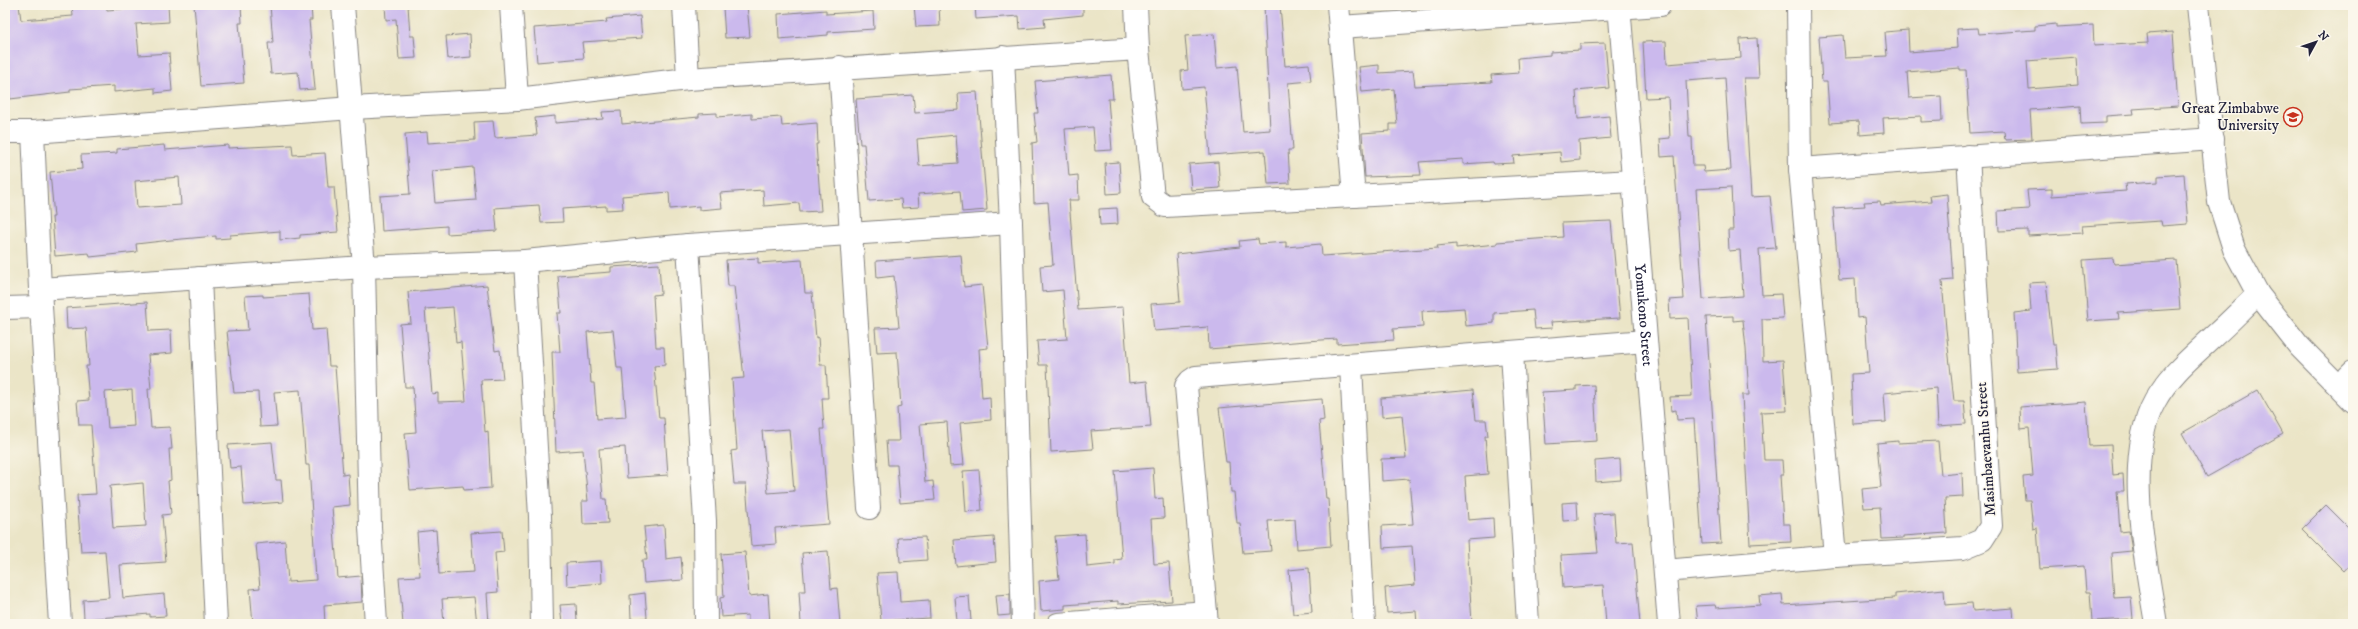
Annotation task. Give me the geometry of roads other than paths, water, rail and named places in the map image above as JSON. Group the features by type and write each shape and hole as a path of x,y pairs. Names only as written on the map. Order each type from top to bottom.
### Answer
{"street":[{"path":"343,5 364,266 370,527 376,624"},
{"path":"511,5 517,100"},
{"path":"684,5 688,79"},
{"path":"1136,5 1138,48 1153,196 1159,203 1165,206 1634,181"},
{"path":"1338,5 1354,196"},
{"path":"1340,27 1619,6 1660,5"},
{"path":"1798,5 1800,169 1835,556"},
{"path":"2198,5 2219,202 2234,250 2258,294 2299,346 2348,386"},
{"name":"Yomukono Street","path":"1619,6 1669,624"},
{"path":"5,132 33,132 352,108 517,100 688,79 840,67 1138,48"},
{"path":"1004,57 1011,223 1023,624"},
{"path":"840,67 869,508"},
{"path":"33,132 40,298 60,624"},
{"path":"1800,169 2213,139"},
{"name":"Masimbaevanhu Street","path":"1665,571 1835,556 1963,548 1982,540 1991,526 1968,156"},
{"path":"5,308 40,298 200,278 364,266 525,261 688,244 1011,223"},
{"path":"688,244 705,520 706,624"},
{"path":"525,261 540,516 542,624"},
{"path":"200,278 216,624"},
{"path":"2156,624 2142,538 2139,458 2144,425 2156,400 2179,369 2258,294"},
{"path":"1058,624 1207,618 1186,386 1196,377 1646,341"},
{"path":"1512,352 1528,624"},
{"path":"1351,365 1364,624"}],"place":[{"name":"Great Zimbabwe University","path":"2293,117"}]}
